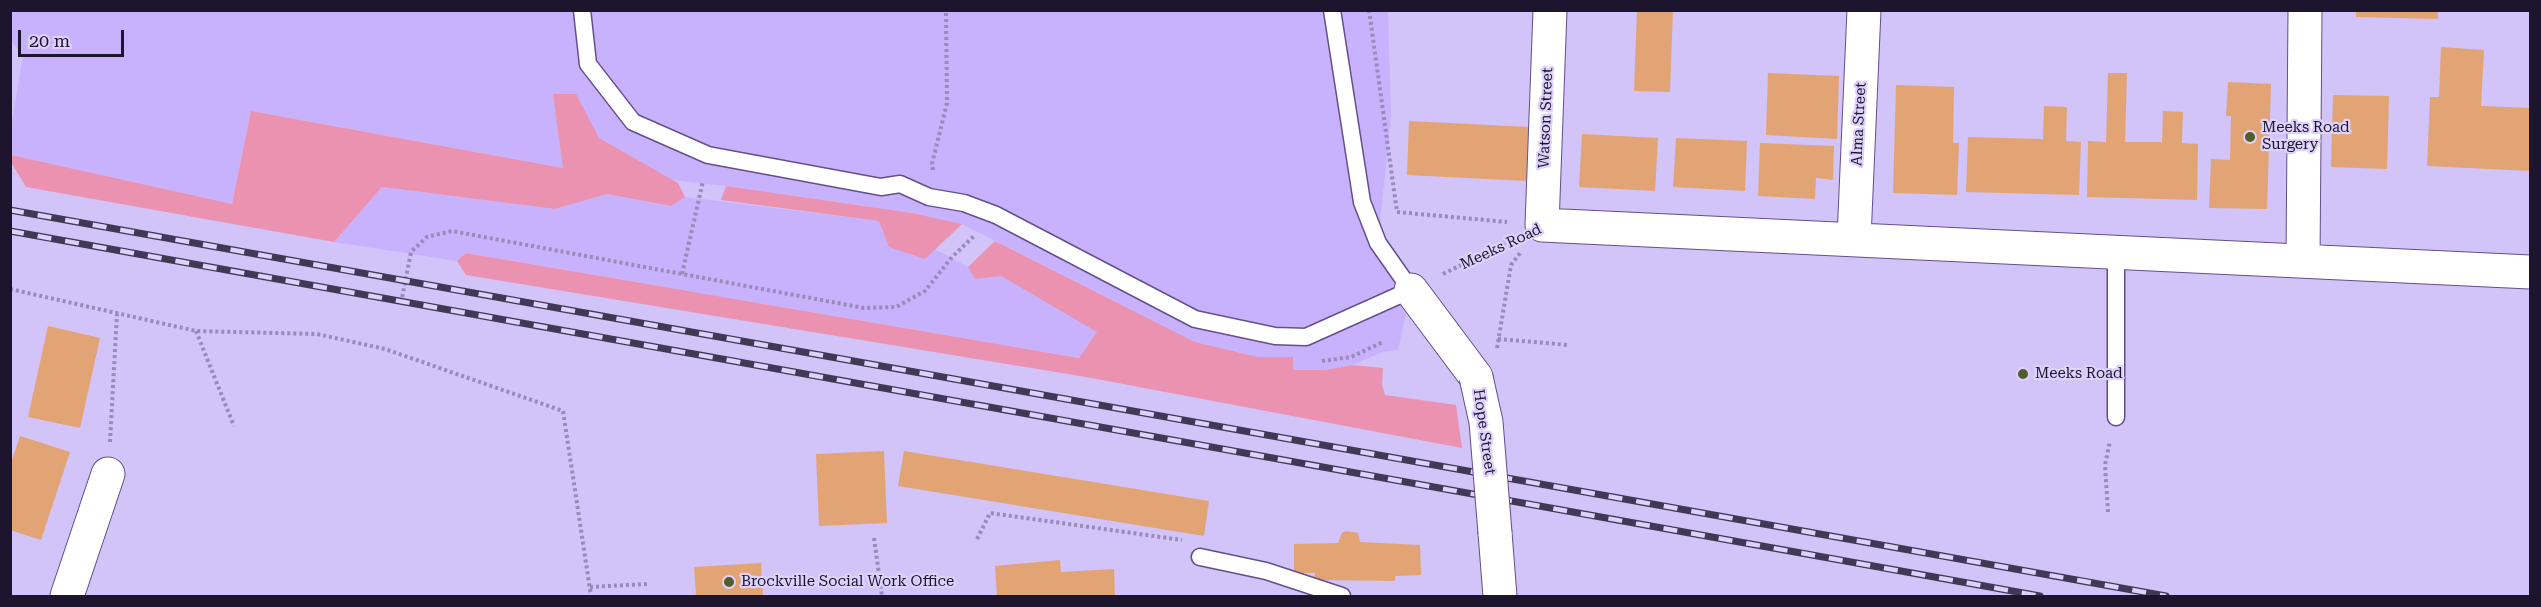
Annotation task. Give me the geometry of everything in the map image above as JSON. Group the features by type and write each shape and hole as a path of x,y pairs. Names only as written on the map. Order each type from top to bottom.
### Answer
{"street":[{"name":"Watson Street","path":"1542,225 1550,10"},
{"name":"Alma Street","path":"1854,238 1864,10"},
{"path":"2303,261 2305,10"},
{"name":"Meeks Road","path":"1542,225 1854,238 2116,253 2530,272"},
{"name":"Hope Street","path":"1411,290 1486,369 1486,423 1500,597"},
{"path":"67,597 108,474"}],"lane":[{"path":"582,10 588,64 633,122 708,155 881,187 900,184 929,197 964,203 996,215 1195,319 1275,336 1306,337 1411,290 1378,243 1362,202 1332,10"},
{"path":"2116,253 2116,417"},
{"path":"1207,558 1266,571 1342,597"}],"path":[{"path":"935,176 932,164 947,103 946,10"},
{"path":"1369,10 1396,212 1542,225"},
{"path":"682,274 708,155"},
{"path":"401,303 411,252 427,237 452,231 864,308 896,307 925,291 951,257 996,215"},
{"path":"1486,369 1498,339 1511,265 1542,225"},
{"name":"Meeks Road","path":"1411,290 1542,225"},
{"path":"10,289 196,331 316,334 385,350 563,411 591,597"},
{"path":"108,474 117,314"},
{"path":"196,331 234,426"},
{"path":"1306,337 1308,364 1351,357 1383,342"},
{"path":"1498,339 1568,345"},
{"path":"2105,465 2108,512"},
{"path":"977,539 990,513 1197,542 1207,558"},
{"path":"874,538 882,597"},
{"path":"590,587 647,584"}],"shaded area":[{"path":"11,10 1388,11 1391,116 1378,243 1411,290 1398,350 1382,352 1353,365 1325,370 1292,370 1292,357 1258,357 1195,342 962,224 912,213 726,186 563,168 251,111 232,204 11,155 11,129 23,55 11,41"},
{"path":"553,94 576,94 599,138 678,183 685,197 671,206 607,194 555,209 382,187 334,242 26,187 11,162 11,155 232,204 251,111 563,168"},
{"path":"726,186 912,213 962,224 925,259 889,247 879,221 721,200"},
{"path":"382,187 555,209 607,194 671,206 685,197 880,221 925,259 935,249 968,267 975,279 1001,276 1098,332 1079,358 466,253 457,261 334,242"},
{"path":"995,241 1195,342 1258,357 1293,357 1293,370 1325,370 1353,365 1383,368 1382,384 1385,395 1456,405 1462,448 1086,377 466,275 457,261 466,253 1079,358 1097,332 1001,276 975,279 968,267"}],"building":[{"path":"1637,10 1673,10 1670,92 1634,91"},
{"path":"2356,10 2438,10 2438,19 2356,17"},
{"path":"2441,47 2484,50 2481,106 2530,108 2530,171 2427,166 2430,97 2439,97"},
{"path":"1768,73 1839,76 1837,139 1766,135"},
{"path":"2108,73 2127,73 2125,142 2162,142 2163,111 2183,112 2182,143 2198,144 2197,200 2087,197 2088,141 2106,142"},
{"name":"Meeks Road Surgery","path":"2228,82 2271,84 2267,209 2209,208 2211,159 2230,160 2231,116 2226,116"},
{"path":"1896,85 1954,87 1953,143 1959,143 1957,195 1893,193"},
{"path":"2333,95 2389,96 2387,169 2331,167"},
{"path":"2044,106 2067,107 2066,141 2081,142 2079,195 1966,192 1968,137 2043,139"},
{"path":"1409,121 1530,127 1527,181 1407,175"},
{"path":"1582,134 1658,138 1655,191 1579,187"},
{"path":"1676,138 1747,141 1745,191 1673,187"},
{"path":"1760,143 1834,146 1833,180 1816,178 1815,199 1758,196"},
{"path":"48,326 100,338 80,428 28,417"},
{"path":"20,436 70,452 41,540 10,530 10,466"},
{"path":"884,451 887,523 819,526 816,454"},
{"path":"904,451 1209,501 1204,536 898,486"},
{"path":"1346,531 1358,533 1360,542 1420,545 1421,575 1395,576 1395,581 1314,580 1315,573 1294,573 1294,544 1338,543 1342,533"},
{"path":"1060,560 1061,572 1114,569 1115,596 997,596 995,566"},
{"name":"Brockville Social Work Office","path":"761,563 763,596 696,596 694,567"}],"railway":[{"path":"10,210 2166,596"},
{"path":"10,231 2040,596"}],"place":[{"name":"Meeks Road Surgery","path":"2250,137"},
{"name":"Meeks Road","path":"2023,374"},
{"name":"Brockville Social Work Office","path":"729,582"}]}
